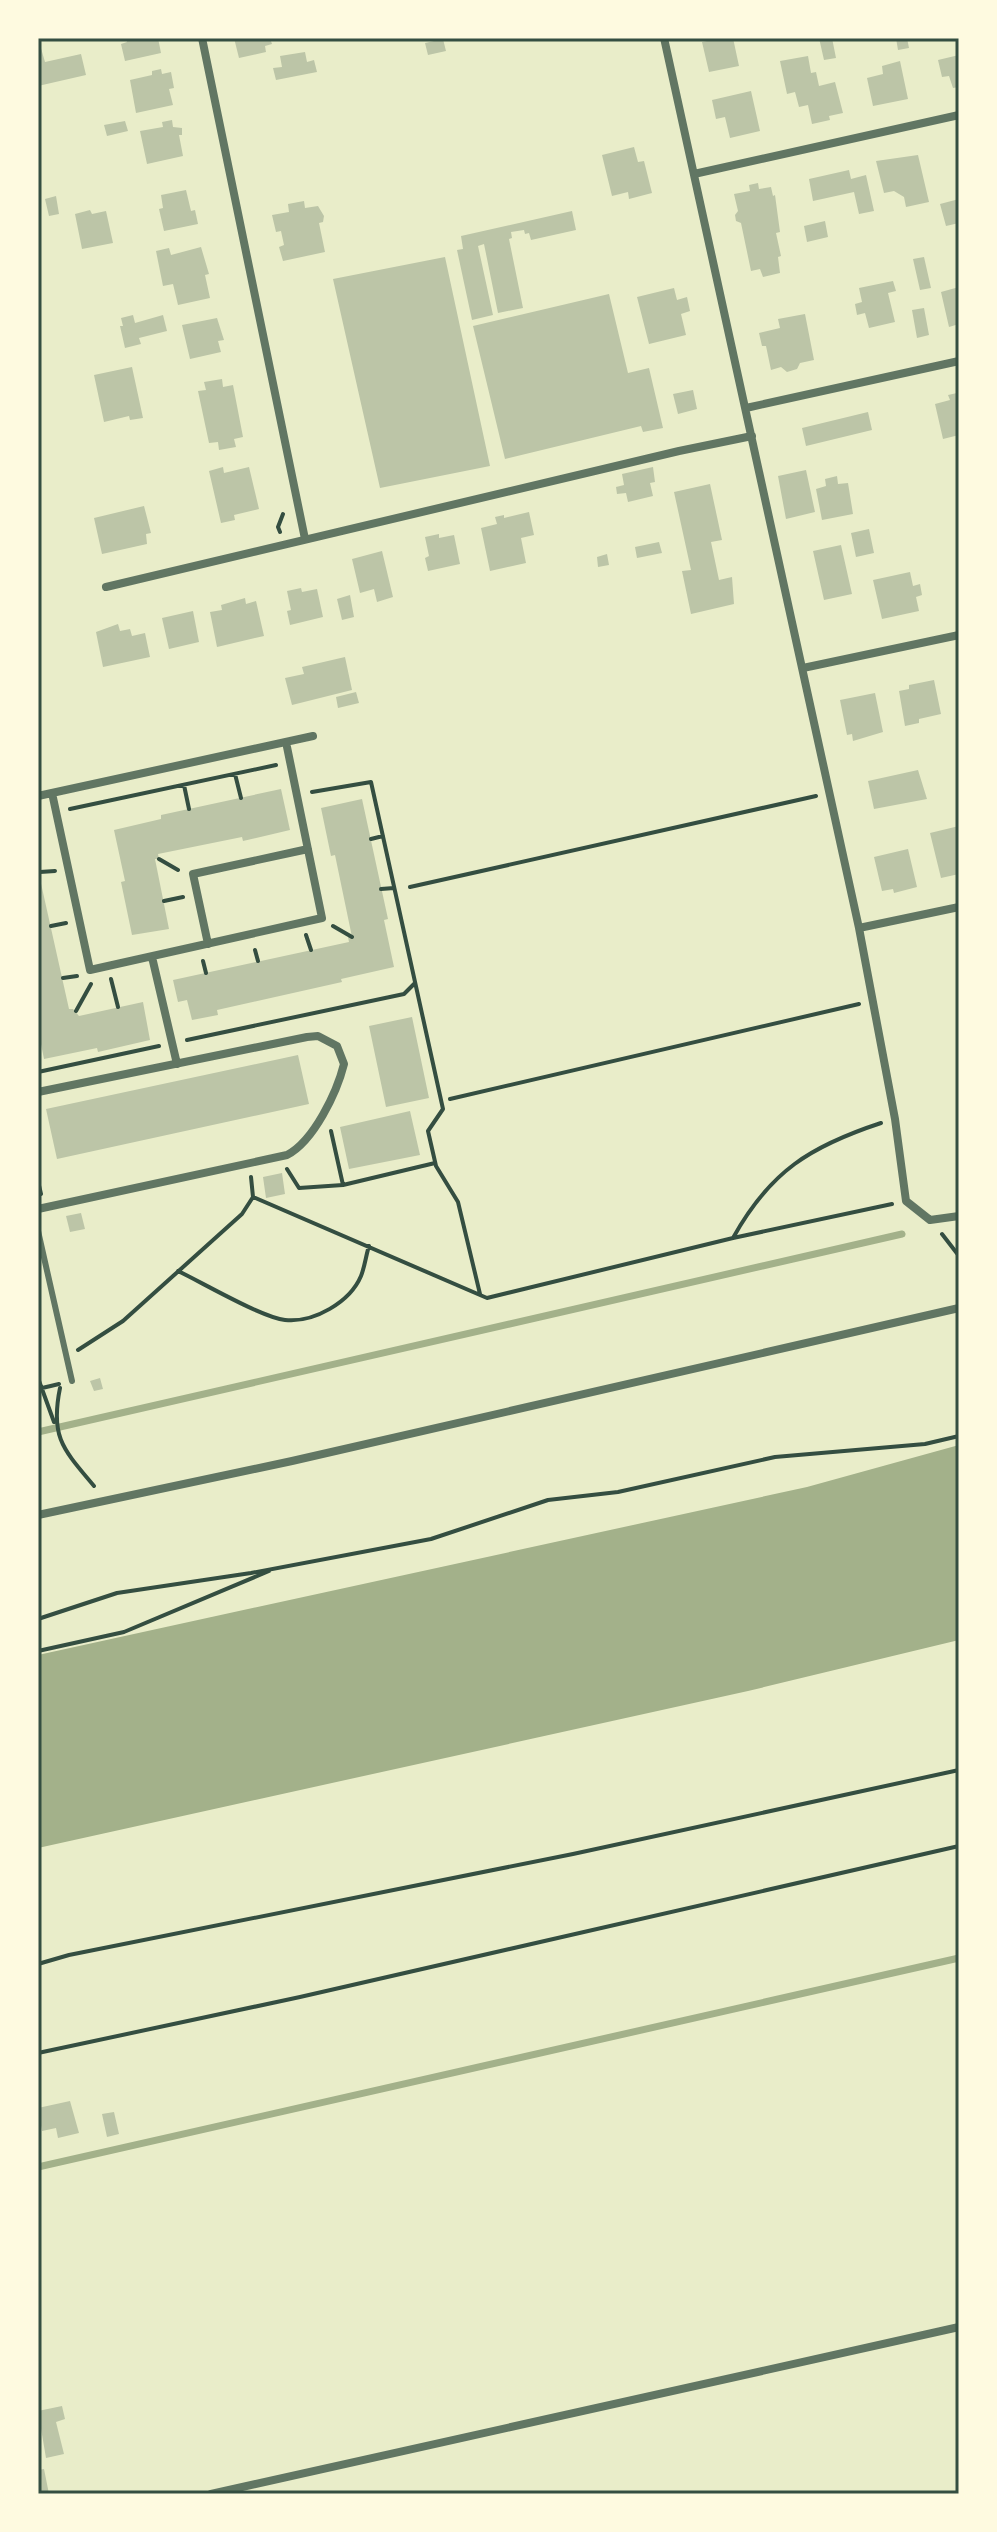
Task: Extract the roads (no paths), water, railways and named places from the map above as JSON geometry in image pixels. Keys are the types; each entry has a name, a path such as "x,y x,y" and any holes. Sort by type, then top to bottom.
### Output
{"street":[{"path":"202,38 305,539"},
{"path":"664,38 859,928 895,1119 906,1201 930,1220 959,1216"},
{"path":"694,174 959,115"},
{"path":"746,408 959,361"},
{"path":"106,587 752,436"},
{"path":"803,668 959,635"},
{"path":"38,796 313,736"},
{"path":"52,793 90,970 152,957 322,918 286,742"},
{"path":"208,944 193,874 308,849"},
{"path":"859,928 959,907"},
{"path":"152,957 177,1064"},
{"path":"38,1092 318,1036 337,1046 344,1064 327,1110 296,1150 38,1209"},
{"path":"38,1515 292,1461 959,1308"},
{"path":"211,2494 959,2327"}],"lane":[{"path":"38,1231 72,1381"}],"waterway":[{"path":"38,1432 902,1234"},
{"path":"38,2167 959,1958"}]}
